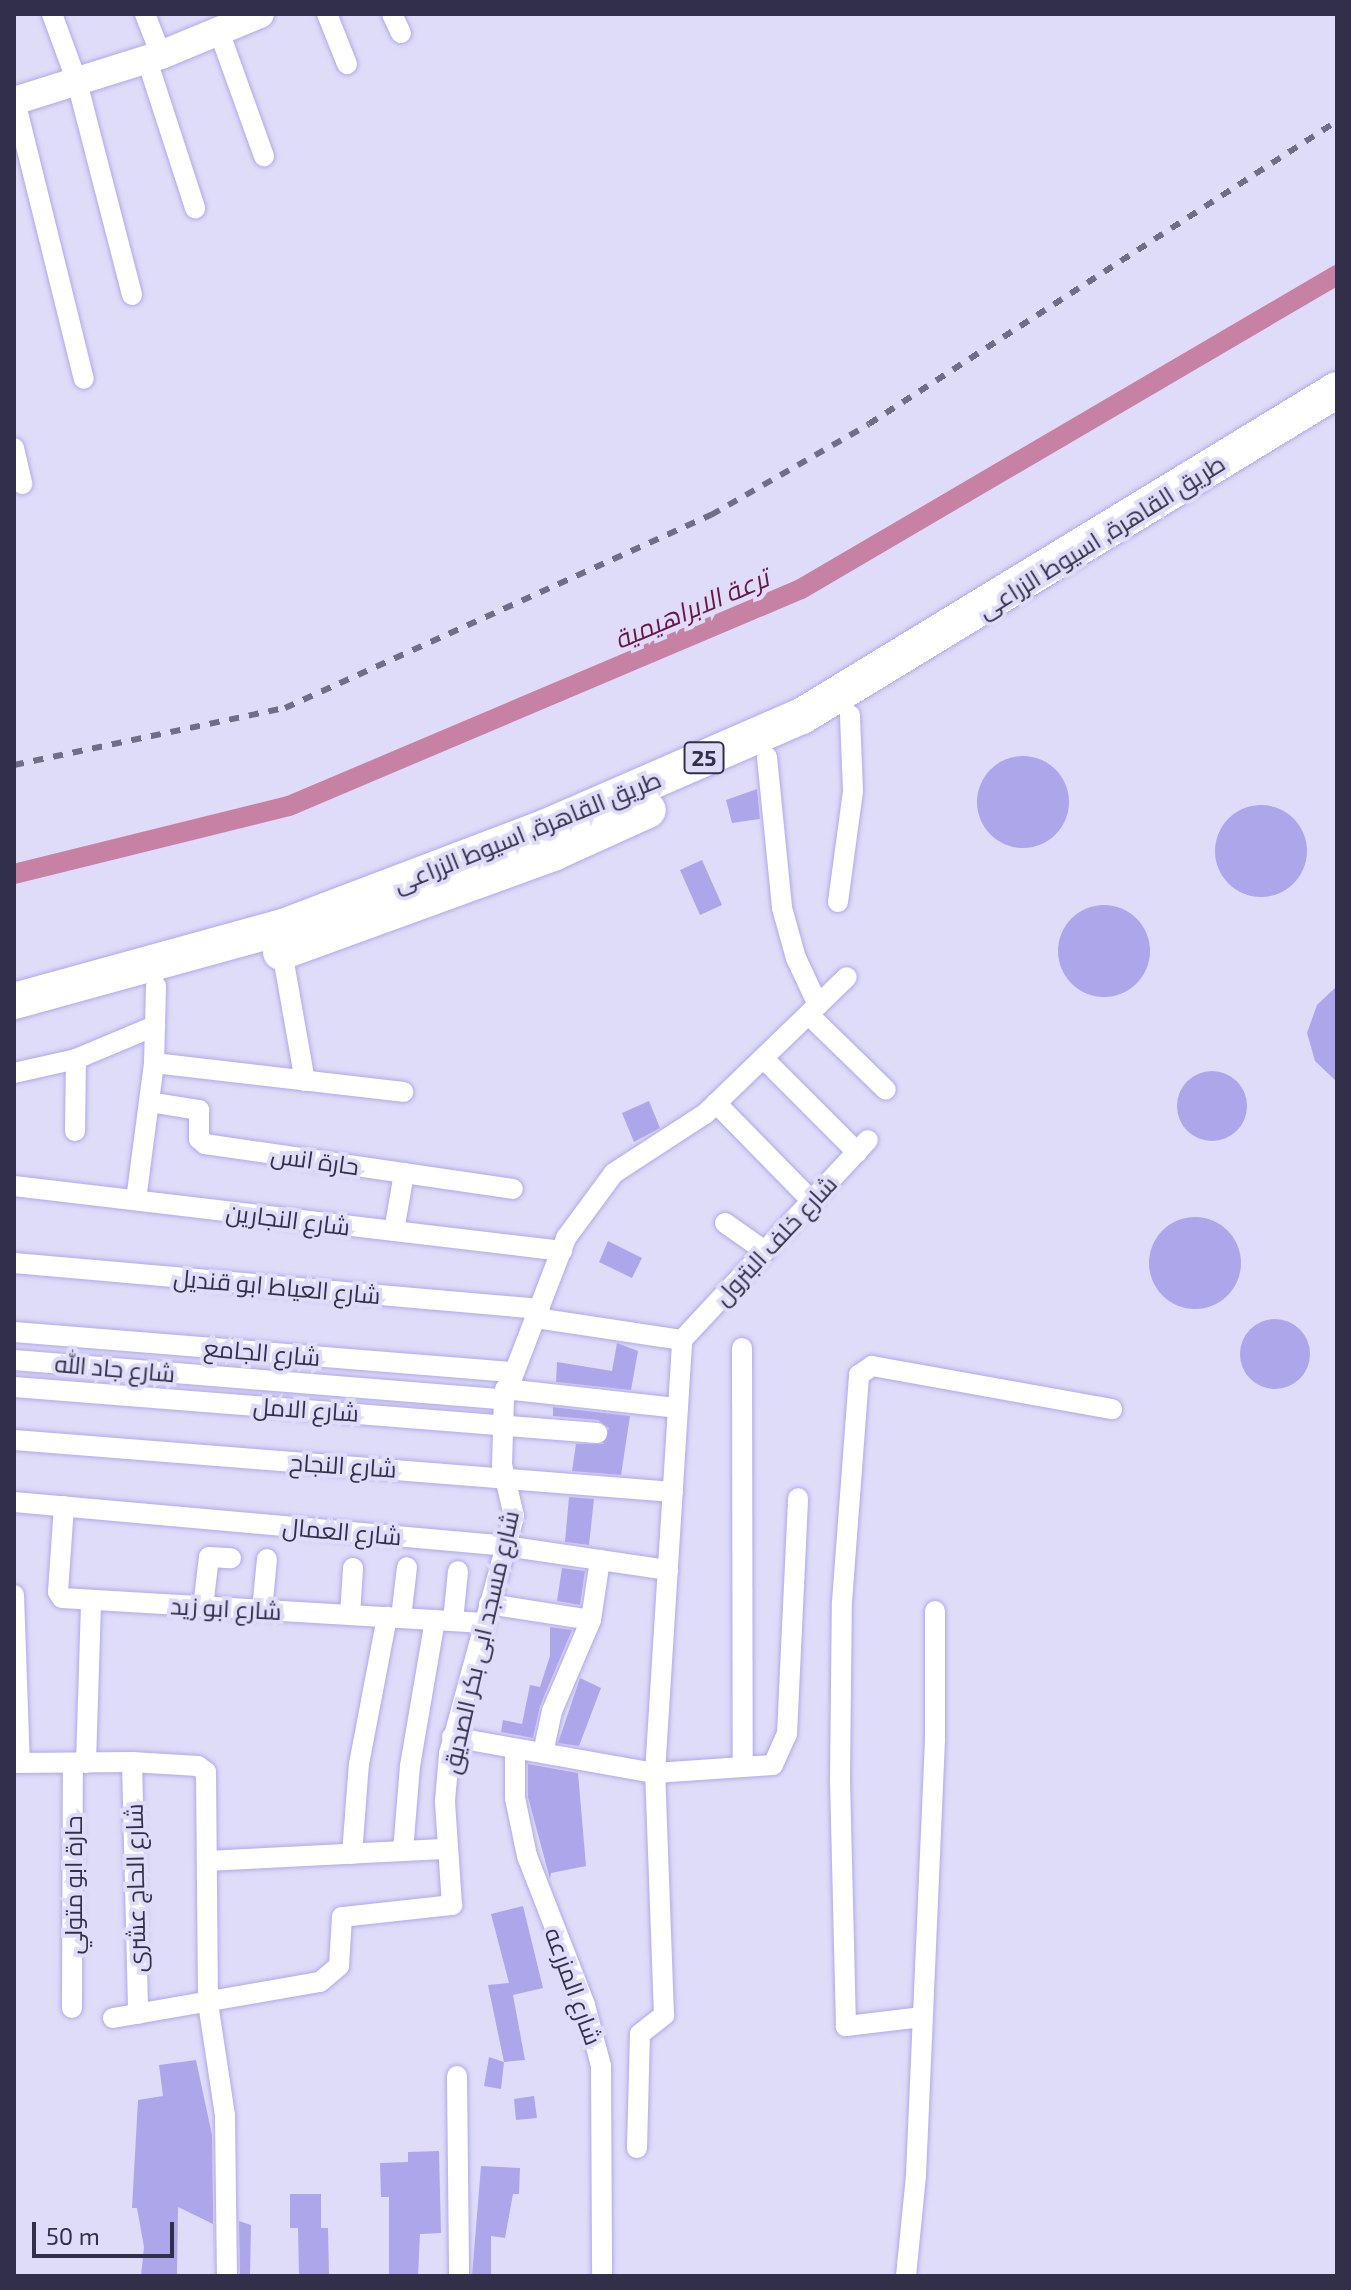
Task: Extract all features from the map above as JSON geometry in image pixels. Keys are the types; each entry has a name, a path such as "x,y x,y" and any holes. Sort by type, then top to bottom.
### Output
{"highway":[{"name":"طريق القاهرة, اسيوط الزراعى","path":"14,1001 286,926 544,828 802,716 1337,390"},
{"name":"طريق القاهرة, اسيوط الزراعى","path":"14,1026 282,951 553,853 767,757 850,715 1337,417"}],"main road":[{"path":"14,101 154,58 237,22"}],"street":[{"path":"52,14 77,82 132,295"},
{"path":"145,14 195,208"},
{"path":"327,14 347,64"},
{"path":"392,14 401,33"},
{"path":"237,22 264,156"},
{"path":"14,101 84,379"},
{"path":"14,448 19,477"},
{"path":"838,902 853,791 850,715"},
{"path":"767,757 782,908 813,1010 886,1090"},
{"path":"282,951 305,1081"},
{"name":"شارع مسجد ابى بكر الصديق","path":"208,2003 333,1976 339,1961 339,1924 348,1914 441,1910 455,1897 445,1801 452,1737 515,1507 505,1477 503,1424 507,1387 562,1251 579,1215 614,1173 716,1103 847,977"},
{"path":"136,1200 154,1063 156,986"},
{"path":"14,1073 76,1059 155,1026"},
{"path":"75,1131 76,1059"},
{"name":"شارع خلف البترول","path":"682,1340 863,1146 764,1059"},
{"path":"154,1063 403,1092"},
{"name":"حارة انس","path":"149,1102 199,1110 202,1143 513,1189"},
{"path":"716,1103 812,1201"},
{"path":"394,1231 404,1173"},
{"name":"شارع النجارين","path":"14,1186 562,1251"},
{"path":"725,1223 765,1251"},
{"name":"شارع العياط ابو قنديل","path":"14,1263 538,1314 682,1340"},
{"name":"شارع الجامع","path":"14,1332 507,1387"},
{"path":"637,2148 640,2034 664,2015 655,1773 682,1340"},
{"path":"742,1348 743,1764"},
{"name":"شارع جاد الله","path":"14,1360 507,1387 678,1408"},
{"path":"922,2017 846,2026 840,1796 842,1602 859,1375 872,1366 1112,1409"},
{"name":"شارع الامل","path":"14,1387 597,1433"},
{"name":"شارع النجاح","path":"14,1440 673,1492"},
{"path":"452,1737 655,1773 743,1764 773,1765 787,1734 798,1498"},
{"name":"شارع العمال","path":"14,1502 505,1546 668,1570"},
{"name":"شارع ابو زيد","path":"64,1506 58,1592 62,1598 444,1621 486,1613 591,1620"},
{"path":"203,1607 209,1557 231,1558"},
{"path":"262,1610 267,1559"},
{"path":"543,1753 552,1711 591,1620 600,1560"},
{"path":"352,1854 359,1764 407,1567"},
{"path":"350,1615 353,1568"},
{"path":"403,1851 410,1766 458,1571"},
{"path":"14,1595 17,1763 132,1762 198,1766 206,1772 208,2003 225,2116 227,2276"},
{"name":"حارة ابو متولي","path":"72,2008 80,1763 91,1600"},
{"path":"906,2276 922,2017 935,1611"},
{"name":"شارع المزرعه","path":"515,1749 515,1798 527,1856 585,2005 601,2066 602,2276"},
{"name":"شارع الحاج عشرى","path":"132,1762 138,2014"},
{"path":"207,1861 448,1849"},
{"path":"113,2018 208,2003"},
{"path":"457,2076 459,2276"}],"building":[{"path":"1023,756 1041,760 1055,770 1065,784 1069,802 1065,820 1055,834 1041,844 1023,848 1005,844 991,834 981,820 977,802 981,784 991,770 1005,760"},
{"path":"757,789 760,819 732,823 726,800"},
{"path":"1261,805 1279,809 1293,819 1303,833 1307,851 1303,869 1293,883 1279,893 1261,897 1243,893 1229,883 1219,869 1215,851 1219,833 1229,819 1243,809"},
{"path":"702,860 722,905 700,915 680,870"},
{"path":"1104,905 1122,909 1136,919 1146,933 1150,951 1146,969 1136,983 1122,993 1104,997 1086,993 1072,983 1062,969 1058,951 1062,933 1072,919 1086,909"},
{"path":"1337,986 1337,1082 1315,1061 1307,1033 1317,1005"},
{"path":"1212,1071 1231,1077 1241,1087 1247,1106 1241,1125 1231,1135 1212,1141 1193,1135 1183,1125 1177,1106 1183,1087 1193,1077"},
{"path":"649,1101 660,1128 634,1142 622,1113"},
{"path":"1195,1217 1213,1221 1227,1231 1237,1245 1241,1263 1237,1281 1227,1295 1213,1305 1195,1309 1177,1305 1163,1295 1153,1281 1149,1263 1153,1245 1163,1231 1177,1221"},
{"path":"608,1241 642,1258 632,1278 599,1262"},
{"path":"1275,1319 1294,1325 1304,1335 1310,1354 1304,1373 1294,1383 1275,1389 1256,1383 1246,1373 1240,1354 1246,1335 1256,1325"},
{"path":"617,1343 638,1351 631,1390 556,1382 557,1362 612,1371"},
{"path":"553,1407 630,1416 621,1475 572,1471 576,1444 603,1444 609,1428 598,1420 553,1416"},
{"path":"569,1497 594,1499 589,1545 565,1542"},
{"path":"562,1568 585,1571 580,1605 557,1601"},
{"path":"550,1627 572,1630 540,1706 533,1738 501,1732 503,1720 522,1724 530,1685 540,1687 550,1656"},
{"path":"580,1678 601,1688 579,1746 558,1743"},
{"path":"528,1764 578,1773 586,1866 551,1873 550,1879 528,1797"},
{"path":"523,1906 543,1988 513,1995 525,2060 504,2062 488,1985 509,1983 491,1914"},
{"path":"489,2057 504,2062 501,2089 484,2086"},
{"path":"196,2060 212,2135 214,2276 213,2224 178,2207 177,2276 141,2276 144,2247 137,2208 132,2208 138,2100 163,2096 159,2065"},
{"path":"534,2096 537,2118 516,2120 514,2099"},
{"path":"439,2151 441,2233 420,2234 418,2276 389,2276 389,2197 381,2197 380,2163 408,2162 408,2152"},
{"path":"481,2166 520,2168 519,2194 513,2194 505,2238 491,2236 491,2276 472,2276"},
{"path":"290,2194 321,2194 321,2228 328,2228 329,2276 299,2276 298,2228 290,2228"},
{"path":"239,2221 251,2225 250,2276 240,2276"}],"waterway":[{"name":"ترعة الابراهيمية","path":"14,874 289,806 801,589 1337,275"}],"railway":[{"path":"14,765 285,708 711,515 869,424 1337,121"}]}
